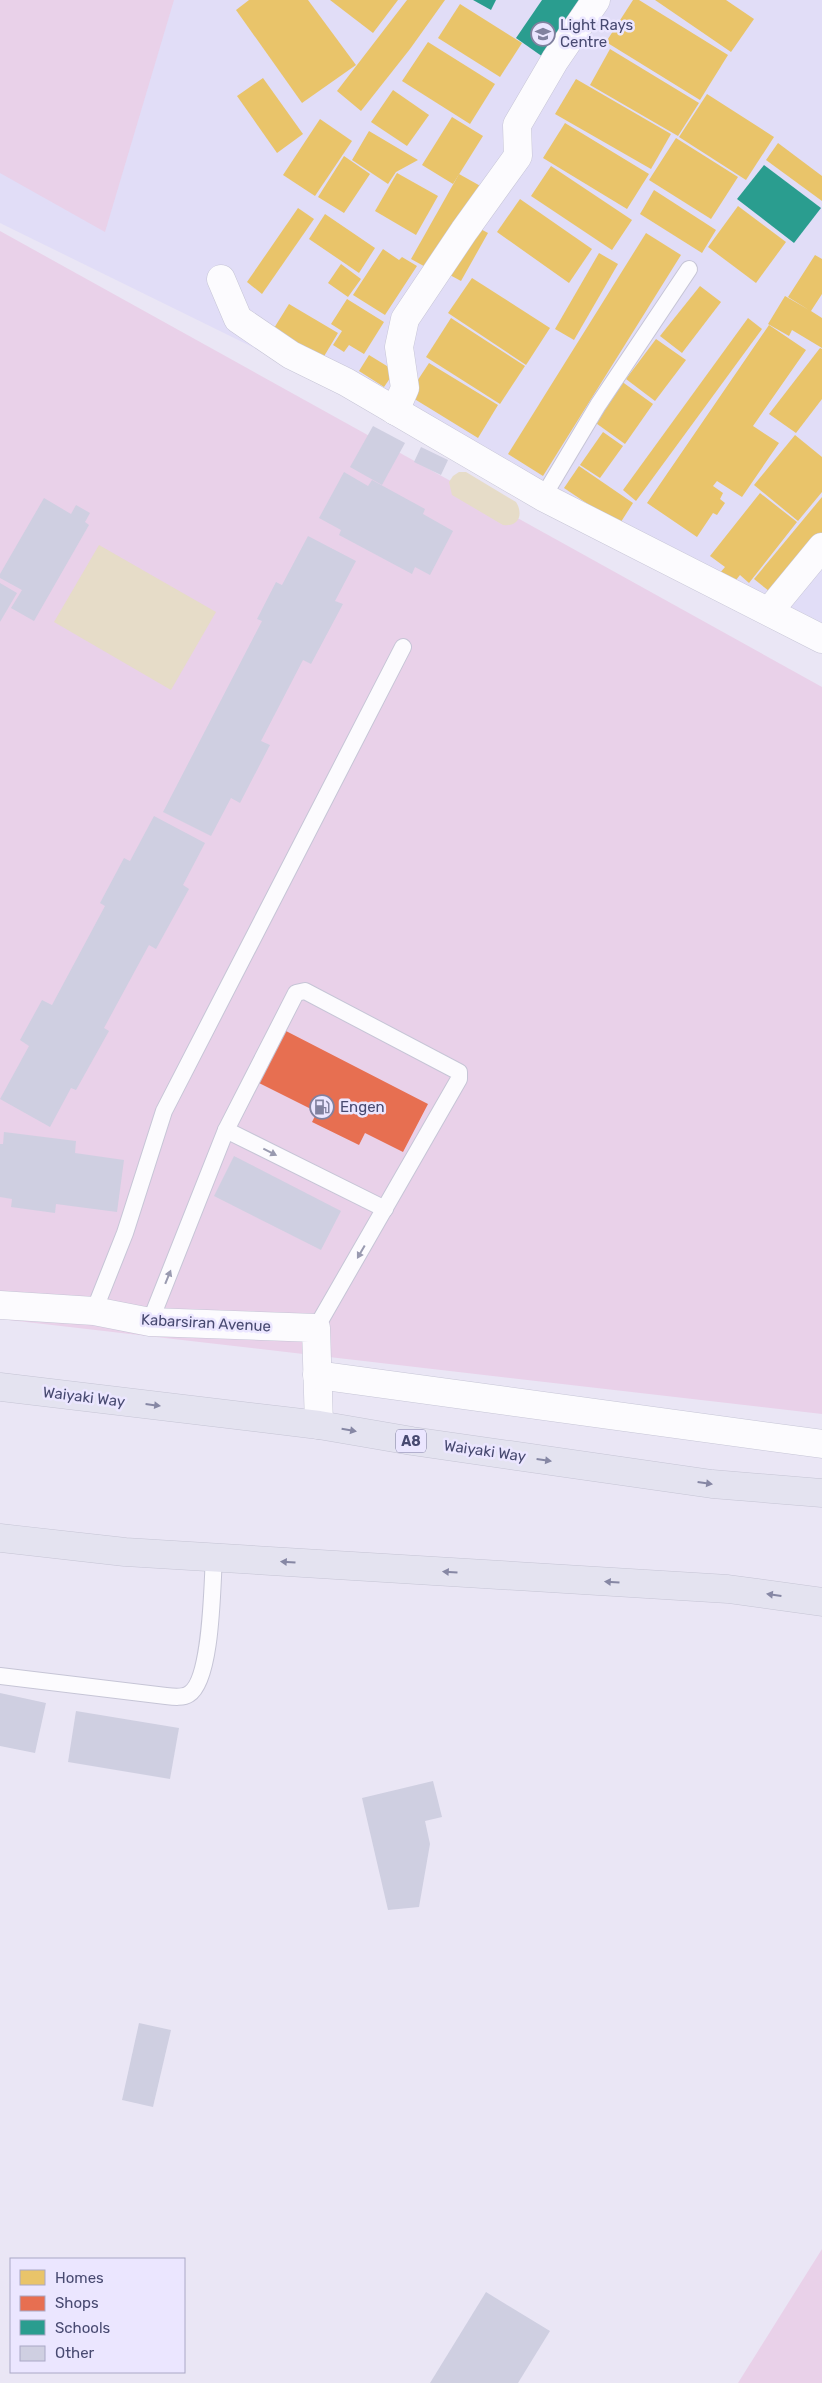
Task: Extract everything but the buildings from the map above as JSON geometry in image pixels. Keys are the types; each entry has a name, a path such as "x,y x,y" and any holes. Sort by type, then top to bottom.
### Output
{"highway":[{"name":"Waiyaki Way","path":"0,1387 319,1425 412,1441 712,1484 822,1493"},
{"path":"0,1538 125,1552 728,1589 822,1602"}],"street":[{"path":"395,411 405,388 399,347 405,319 464,230 518,156 516,125 555,60 596,0"},
{"path":"221,279 238,319 291,355 346,382 543,497 770,610 822,639"},
{"path":"770,610 822,547"},
{"name":"Kabarsiran Avenue","path":"0,1305 94,1311 150,1322 316,1328"},
{"path":"316,1328 319,1425"},
{"path":"318,1375 822,1444"}],"lane":[{"path":"543,497 598,405 689,269"},
{"path":"94,1311 125,1233 164,1111 403,648"},
{"path":"150,1322 226,1130 296,993 305,991 459,1072 459,1079 316,1328"},
{"path":"226,1130 385,1209"},
{"path":"0,1676 166,1696 179,1697 189,1694 199,1684 206,1658 214,1557"}],"shaded area":[{"path":"0,0 822,0 822,642 332,386 0,223"},
{"path":"0,0 174,0 105,232 0,173"},
{"path":"0,231 822,687 822,1414 0,1319"},
{"path":"459,472 466,472 516,502 519,516 516,522 503,525 452,495 449,482"},
{"path":"99,545 216,612 171,690 54,622"},
{"path":"822,2249 822,2383 738,2383"}],"place":[{"name":"Light Rays Centre","path":"543,34"},
{"name":"Engen","path":"322,1107"}]}
